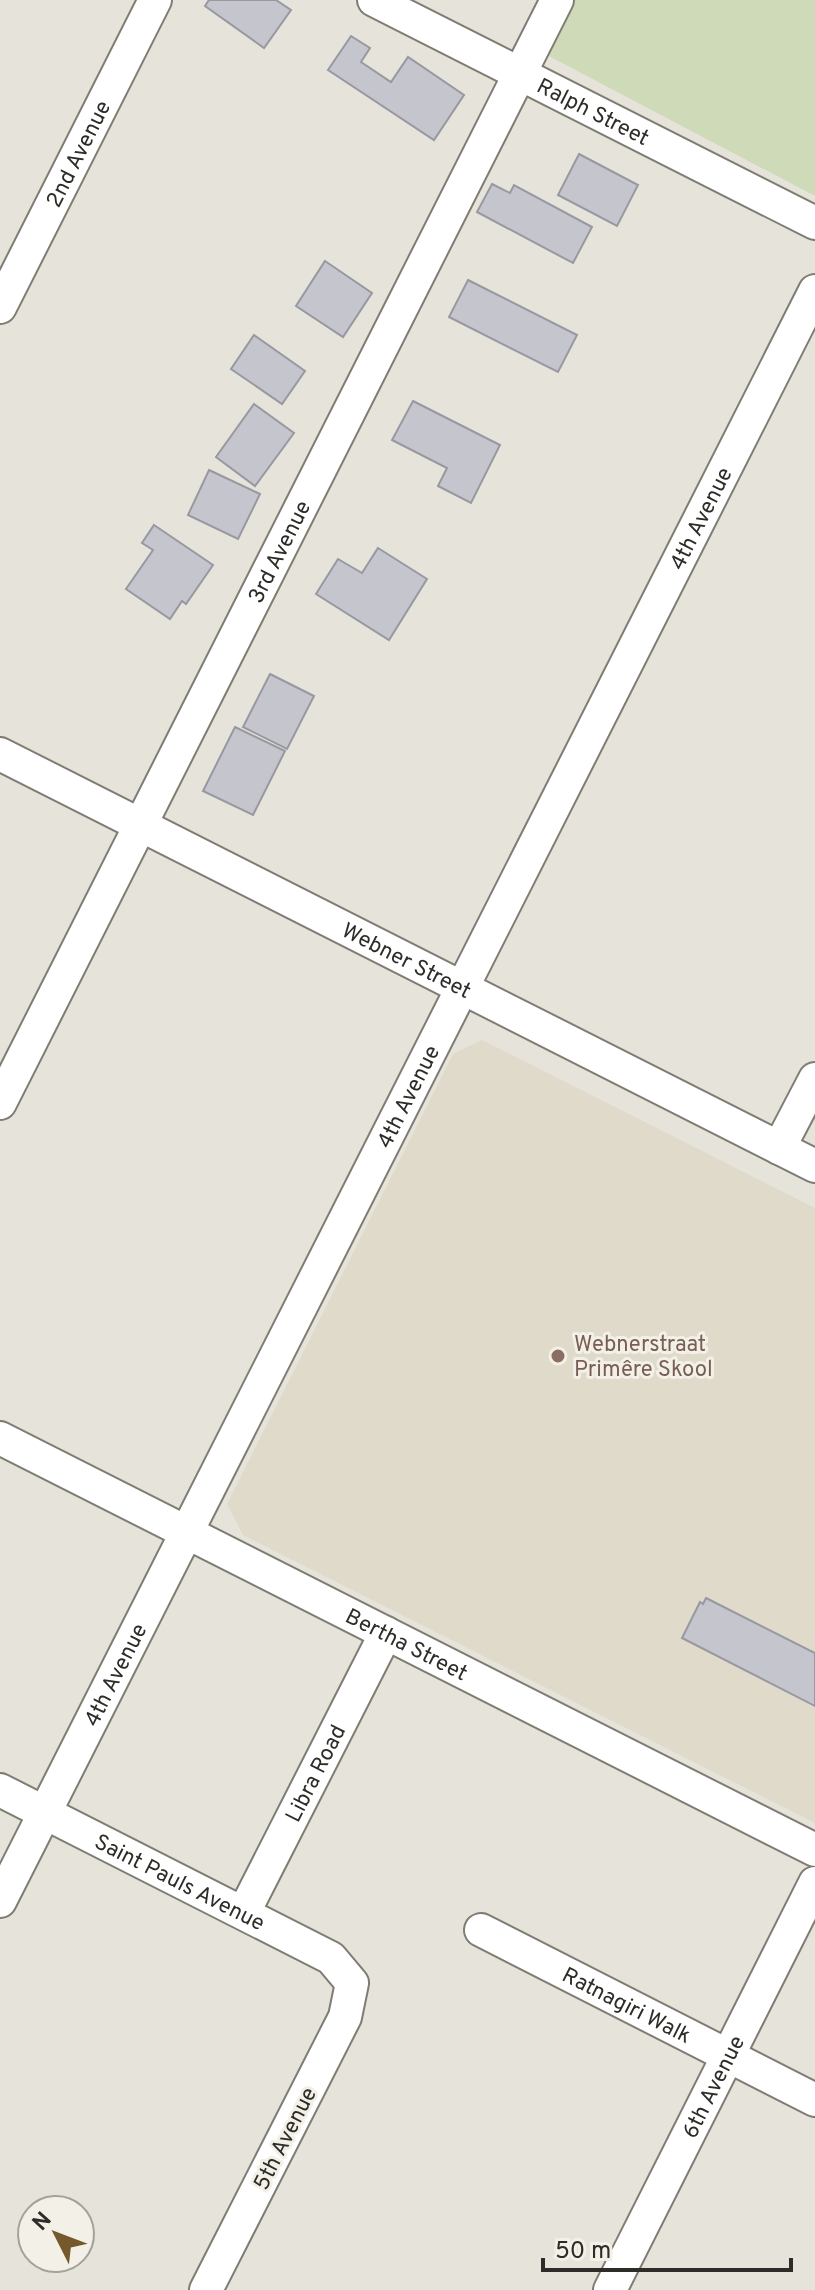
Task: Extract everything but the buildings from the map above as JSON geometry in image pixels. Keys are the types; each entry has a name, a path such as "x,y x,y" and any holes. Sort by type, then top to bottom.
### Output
{"street":[{"name":"2nd Avenue","path":"0,307 155,0"},
{"name":"Ralph Street","path":"374,0 815,223"},
{"name":"3rd Avenue","path":"0,1103 557,0"},
{"name":"4th Avenue","path":"0,1901 815,291"},
{"name":"Webner Street","path":"0,754 815,1166"},
{"path":"779,1148 815,1079"},
{"name":"Bertha Street","path":"0,1438 815,1850"},
{"name":"Libra Road","path":"244,1912 386,1633"},
{"name":"Saint Pauls Avenue","path":"0,1790 331,1958 352,1983"},
{"name":"6th Avenue","path":"610,2290 815,1883"},
{"name":"Ratnagiri Walk","path":"481,1930 815,2100"},
{"name":"5th Avenue","path":"206,2290 345,2017 352,1983"}],"shaded area":[{"name":"Webnerstraat Primêre Skool","path":"482,1040 815,1208 815,1823 243,1535 227,1504 453,1054"}],"green space":[{"path":"574,0 815,0 815,196 547,55"}],"place":[{"name":"Webnerstraat Primêre Skool","path":"558,1356"}]}
